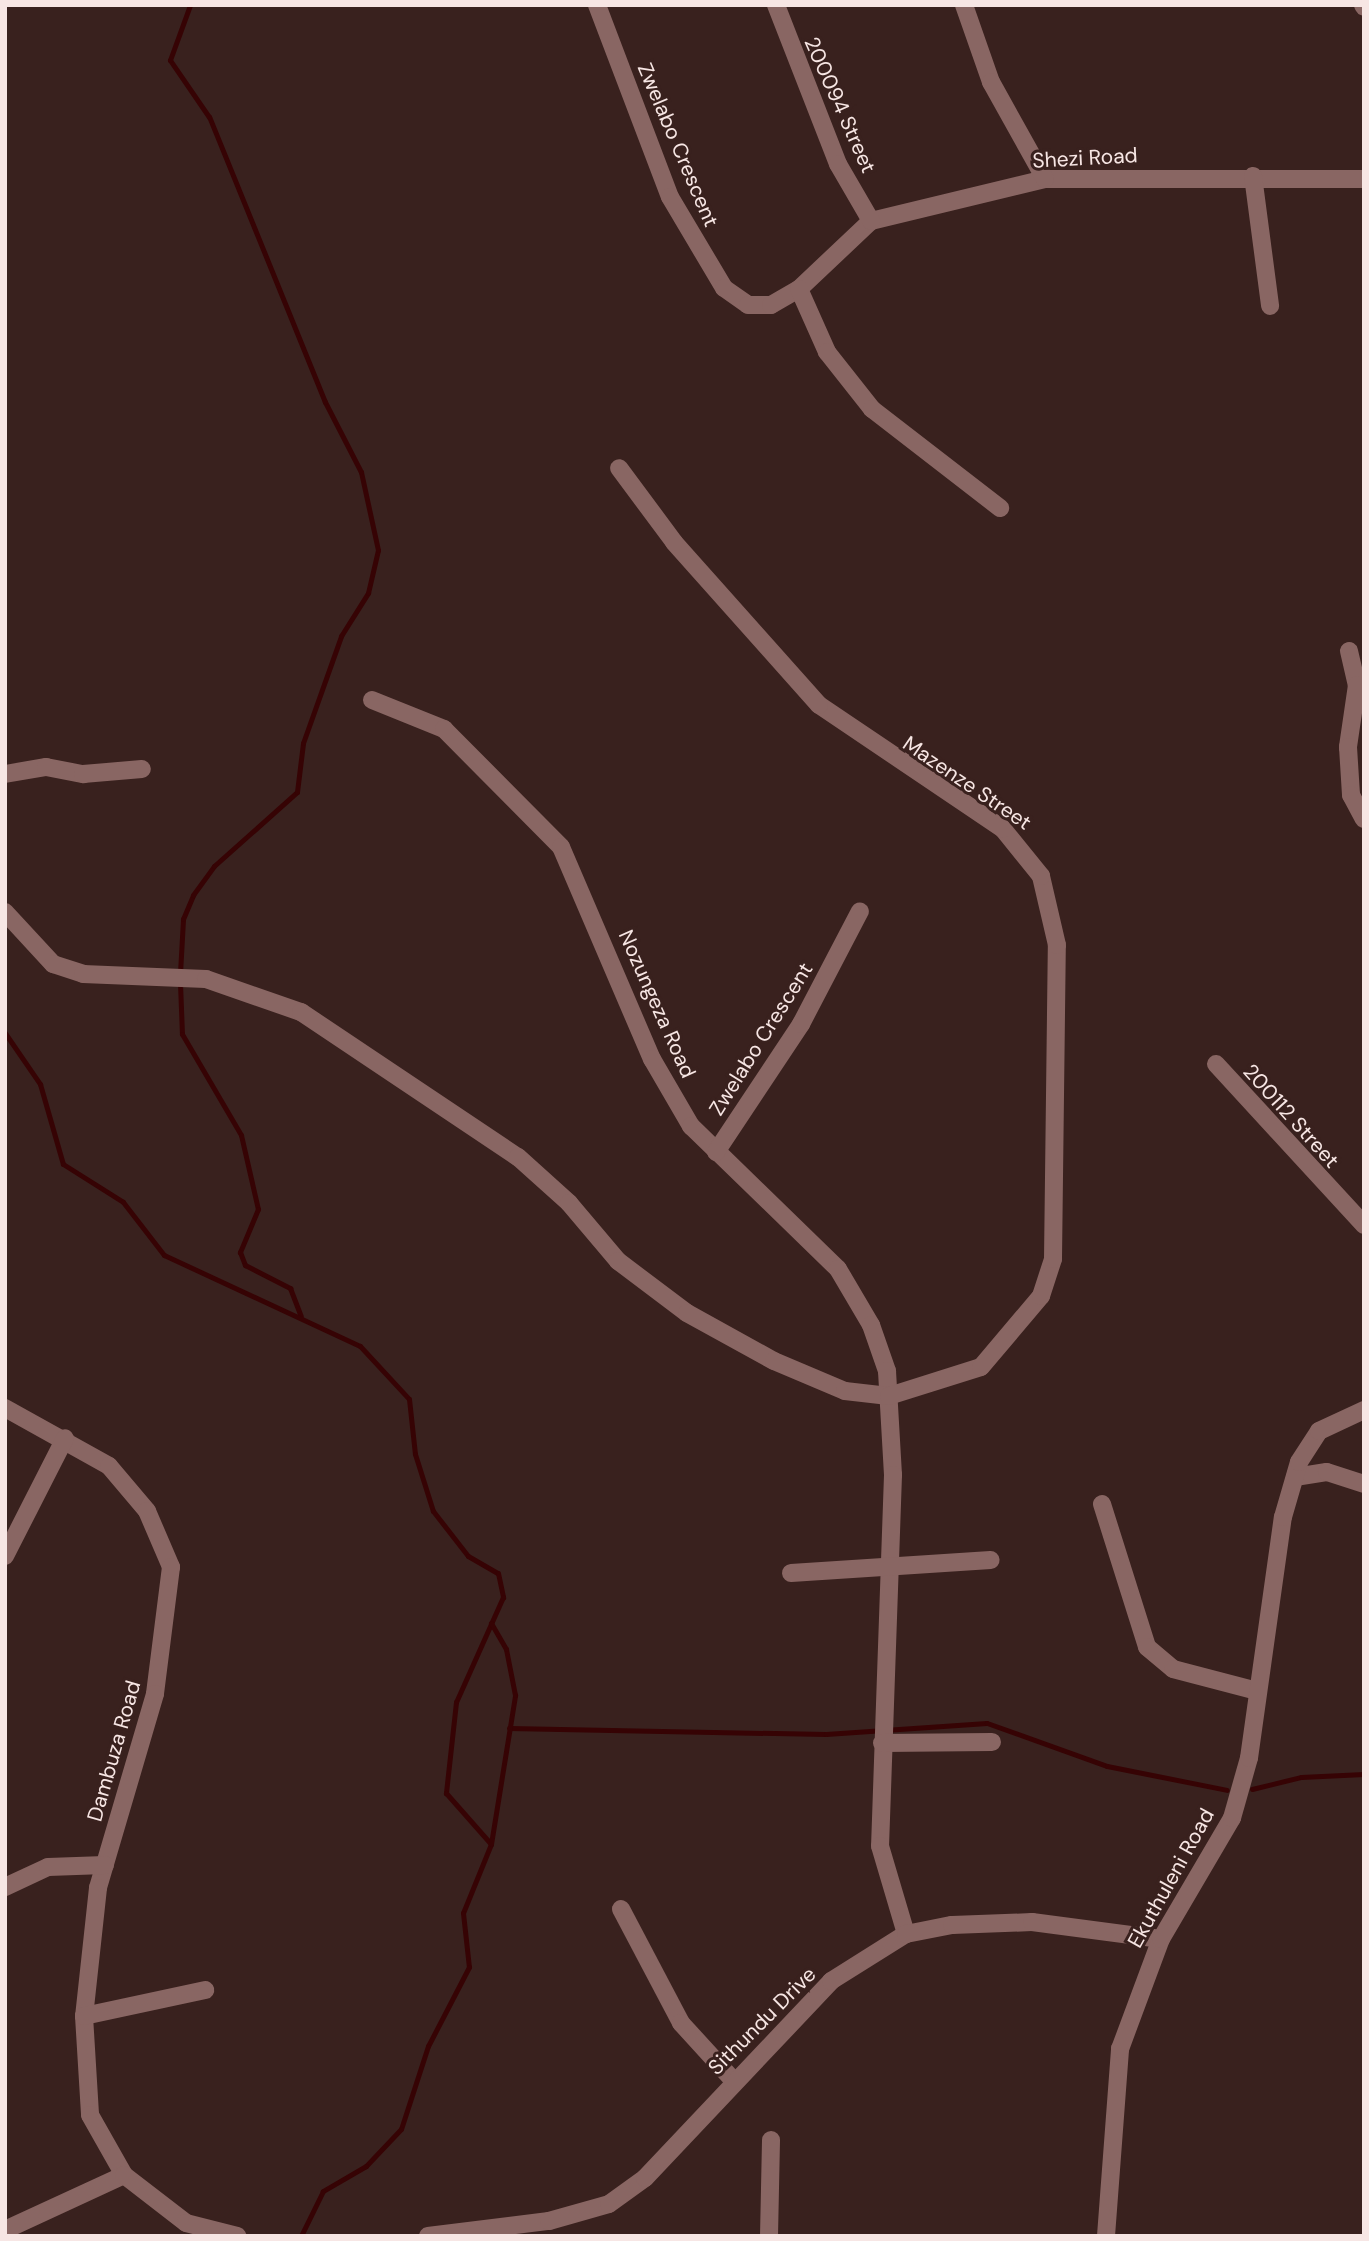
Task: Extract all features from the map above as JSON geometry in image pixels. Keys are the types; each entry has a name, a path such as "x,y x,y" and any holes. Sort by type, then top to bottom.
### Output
{"street":[{"name":"Zwelabo Crescent","path":"597,5 670,197 724,288 748,305 771,304 799,289"},
{"name":"200094 Street","path":"776,5 838,164 871,220"},
{"path":"964,5 1012,127 1045,179"},
{"path":"1253,176 1270,306"},
{"name":"Shezi Road","path":"871,220 1045,179 1253,176 1364,179"},
{"path":"871,220 799,289 827,352 872,410 1000,508"},
{"name":"Mazenze Street","path":"619,468 674,542 819,705 1003,829 1024,848 1050,902 1057,945 1055,1184 1053,1259 1041,1296 981,1367 889,1396"},
{"path":"1349,650 1357,685 1348,747 1351,795 1364,819"},
{"name":"Nozungeza Road","path":"372,700 444,729 561,847 652,1059 691,1126 838,1269 871,1325 889,1396 891,1564 880,1846 906,1934"},
{"path":"5,774 46,766 83,774 142,769"},
{"name":"Zwelabo Crescent","path":"716,1152 801,1024 860,911"},
{"path":"5,912 53,964 83,974 206,979 301,1012 518,1157 569,1203 618,1261 687,1313 845,1391 889,1396"},
{"name":"200112 Street","path":"1216,1064 1364,1226"},
{"name":"Dambuza Road","path":"5,1408 65,1438 109,1465 147,1511 171,1567 155,1694 105,1865 84,2016 90,2115 124,2175"},
{"name":"Ekuthuleni Road","path":"1106,2236 1120,2049 1161,1939 1232,1818 1249,1758 1283,1517 1295,1477 1319,1431 1364,1410"},
{"path":"5,1556 65,1438"},
{"path":"1295,1477 1327,1472 1364,1484"},
{"path":"1102,1504 1147,1647 1173,1669 1257,1691"},
{"path":"791,1573 891,1564 990,1560"},
{"path":"882,1743 992,1742"},
{"path":"5,1887 48,1867 105,1865"},
{"path":"621,1909 681,2022 734,2081"},
{"name":"Sithundu Drive","path":"439,2235 549,2221 609,2204 645,2178 734,2081 831,1982 906,1934 952,1925 1032,1922 1161,1939"},
{"path":"84,2016 205,1990"},
{"path":"769,2236 771,2140"},
{"path":"5,2230 124,2175 186,2223 237,2236"}],"waterway":[{"path":"180,973 183,919 193,895 214,866 297,792 303,743 341,636 368,593 378,550 361,472 325,402 209,117 170,60 190,5"},
{"path":"180,983 182,1034 241,1135 258,1209 240,1252 245,1265 290,1288 301,1316"},
{"path":"5,1033 40,1084 63,1164 123,1202 164,1255 360,1346 409,1399 415,1454 433,1511 468,1556 498,1573 503,1597 456,1702 446,1793 491,1844 463,1913 469,1967 428,2046 401,2129 366,2166 323,2191 301,2236"},
{"path":"491,1623 506,1649 515,1695 491,1844"},
{"path":"509,1728 826,1734 987,1723 1107,1766 1227,1790"},
{"path":"1252,1789 1301,1777 1364,1774"}]}
